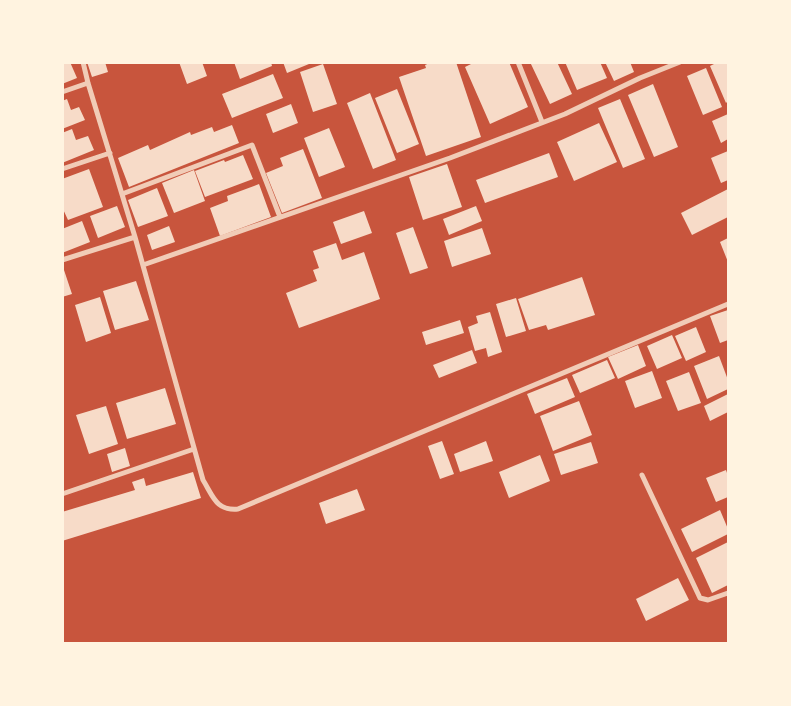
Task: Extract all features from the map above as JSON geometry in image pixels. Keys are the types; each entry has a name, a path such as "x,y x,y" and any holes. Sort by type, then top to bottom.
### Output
{"street":[{"path":"83,62 143,265 203,480 219,505 228,510 238,508 728,304"},
{"path":"518,62 542,122"},
{"path":"143,265 450,158 565,114 640,78 680,62"},
{"path":"62,92 88,83"},
{"path":"122,194 252,145 280,217"},
{"path":"62,169 110,153"},
{"path":"62,260 135,238"},
{"path":"62,494 194,449"},
{"path":"642,475 700,598 708,600 728,593"}],"building":[{"path":"62,62 70,62 77,78 62,84"},
{"path":"87,62 105,62 108,72 92,77"},
{"path":"179,62 202,62 207,76 187,84"},
{"path":"234,62 271,62 272,66 240,79"},
{"path":"283,62 309,62 309,64 287,73"},
{"path":"432,62 456,62 481,137 426,156 399,77 426,68 425,65"},
{"path":"475,62 509,62 528,107 490,124 465,67"},
{"path":"530,62 557,62 572,94 550,104"},
{"path":"565,62 600,62 607,78 577,90"},
{"path":"605,62 630,62 634,72 614,81"},
{"path":"718,62 728,62 728,101 726,103 710,66"},
{"path":"323,64 337,104 313,112 300,72"},
{"path":"706,68 722,107 703,115 687,76"},
{"path":"273,74 283,98 232,118 222,94"},
{"path":"653,84 678,147 654,157 628,95"},
{"path":"397,89 419,144 397,153 375,98"},
{"path":"370,93 396,160 373,169 347,103"},
{"path":"67,99 71,110 79,107 85,120 62,129 62,101"},
{"path":"620,99 645,159 623,168 598,108"},
{"path":"291,104 298,123 273,133 266,114"},
{"path":"728,114 728,139 721,143 712,121"},
{"path":"599,123 617,162 574,181 557,142"},
{"path":"232,125 239,143 129,187 118,158 148,145 150,150 190,132 191,135 212,127 214,132"},
{"path":"329,128 345,167 319,177 304,138"},
{"path":"72,129 76,140 88,136 94,150 62,163 62,133"},
{"path":"303,149 322,198 282,213 266,173 283,166 280,158"},
{"path":"728,151 728,180 721,183 711,158"},
{"path":"549,153 558,177 485,203 476,180"},
{"path":"243,155 253,179 205,197 195,171"},
{"path":"447,164 462,207 423,220 409,177"},
{"path":"89,169 103,207 68,220 62,207 62,179"},
{"path":"194,170 205,201 174,213 162,183"},
{"path":"259,184 271,217 220,236 210,208 228,201 227,196"},
{"path":"157,188 168,216 138,227 128,200"},
{"path":"728,189 728,217 692,235 681,213"},
{"path":"117,206 125,227 98,238 90,216"},
{"path":"476,206 482,221 449,235 443,219"},
{"path":"364,211 372,233 341,244 333,222"},
{"path":"82,221 90,242 62,253 62,229"},
{"path":"169,226 175,242 152,250 147,235"},
{"path":"413,227 428,268 410,274 396,233"},
{"path":"482,228 491,254 452,267 444,241"},
{"path":"728,238 728,262 720,242"},
{"path":"336,243 342,260 364,252 380,299 299,328 286,293 317,281 313,270 319,268 313,251"},
{"path":"62,264 72,294 62,297"},
{"path":"582,277 595,315 548,330 546,325 529,330 518,299"},
{"path":"136,281 149,320 115,330 103,291"},
{"path":"100,297 111,333 86,342 75,305"},
{"path":"516,298 526,331 506,337 496,304"},
{"path":"728,310 728,340 720,343 710,316"},
{"path":"490,312 502,352 488,357 486,348 475,351 468,327 478,323 476,316"},
{"path":"460,320 464,333 426,345 422,332"},
{"path":"696,327 706,352 686,361 675,336"},
{"path":"672,335 682,358 657,369 647,346"},
{"path":"638,345 646,366 618,379 608,357"},
{"path":"472,350 477,363 439,378 433,365"},
{"path":"719,356 728,380 728,389 707,399 694,366"},
{"path":"607,360 615,378 580,393 572,375"},
{"path":"652,371 662,398 635,408 625,381"},
{"path":"689,372 701,403 678,411 666,381"},
{"path":"567,378 575,397 535,414 527,394"},
{"path":"165,388 176,424 127,439 116,403"},
{"path":"728,394 728,412 710,421 704,406"},
{"path":"579,401 592,435 553,451 540,416"},
{"path":"106,406 118,444 89,454 76,415"},
{"path":"442,441 454,474 440,479 428,446"},
{"path":"486,441 493,461 460,472 454,454"},
{"path":"591,442 598,463 561,475 554,454"},
{"path":"125,448 130,466 112,472 107,454"},
{"path":"540,455 550,481 509,498 499,472"},
{"path":"726,470 728,476 728,497 716,502 706,478"},
{"path":"193,472 201,498 62,541 62,512 135,490 132,482 144,478 146,486"},
{"path":"357,489 365,510 326,524 319,503"},
{"path":"720,510 728,529 728,534 692,552 681,529"},
{"path":"728,542 728,585 712,593 696,558"},
{"path":"678,578 689,600 646,621 636,599"}]}
